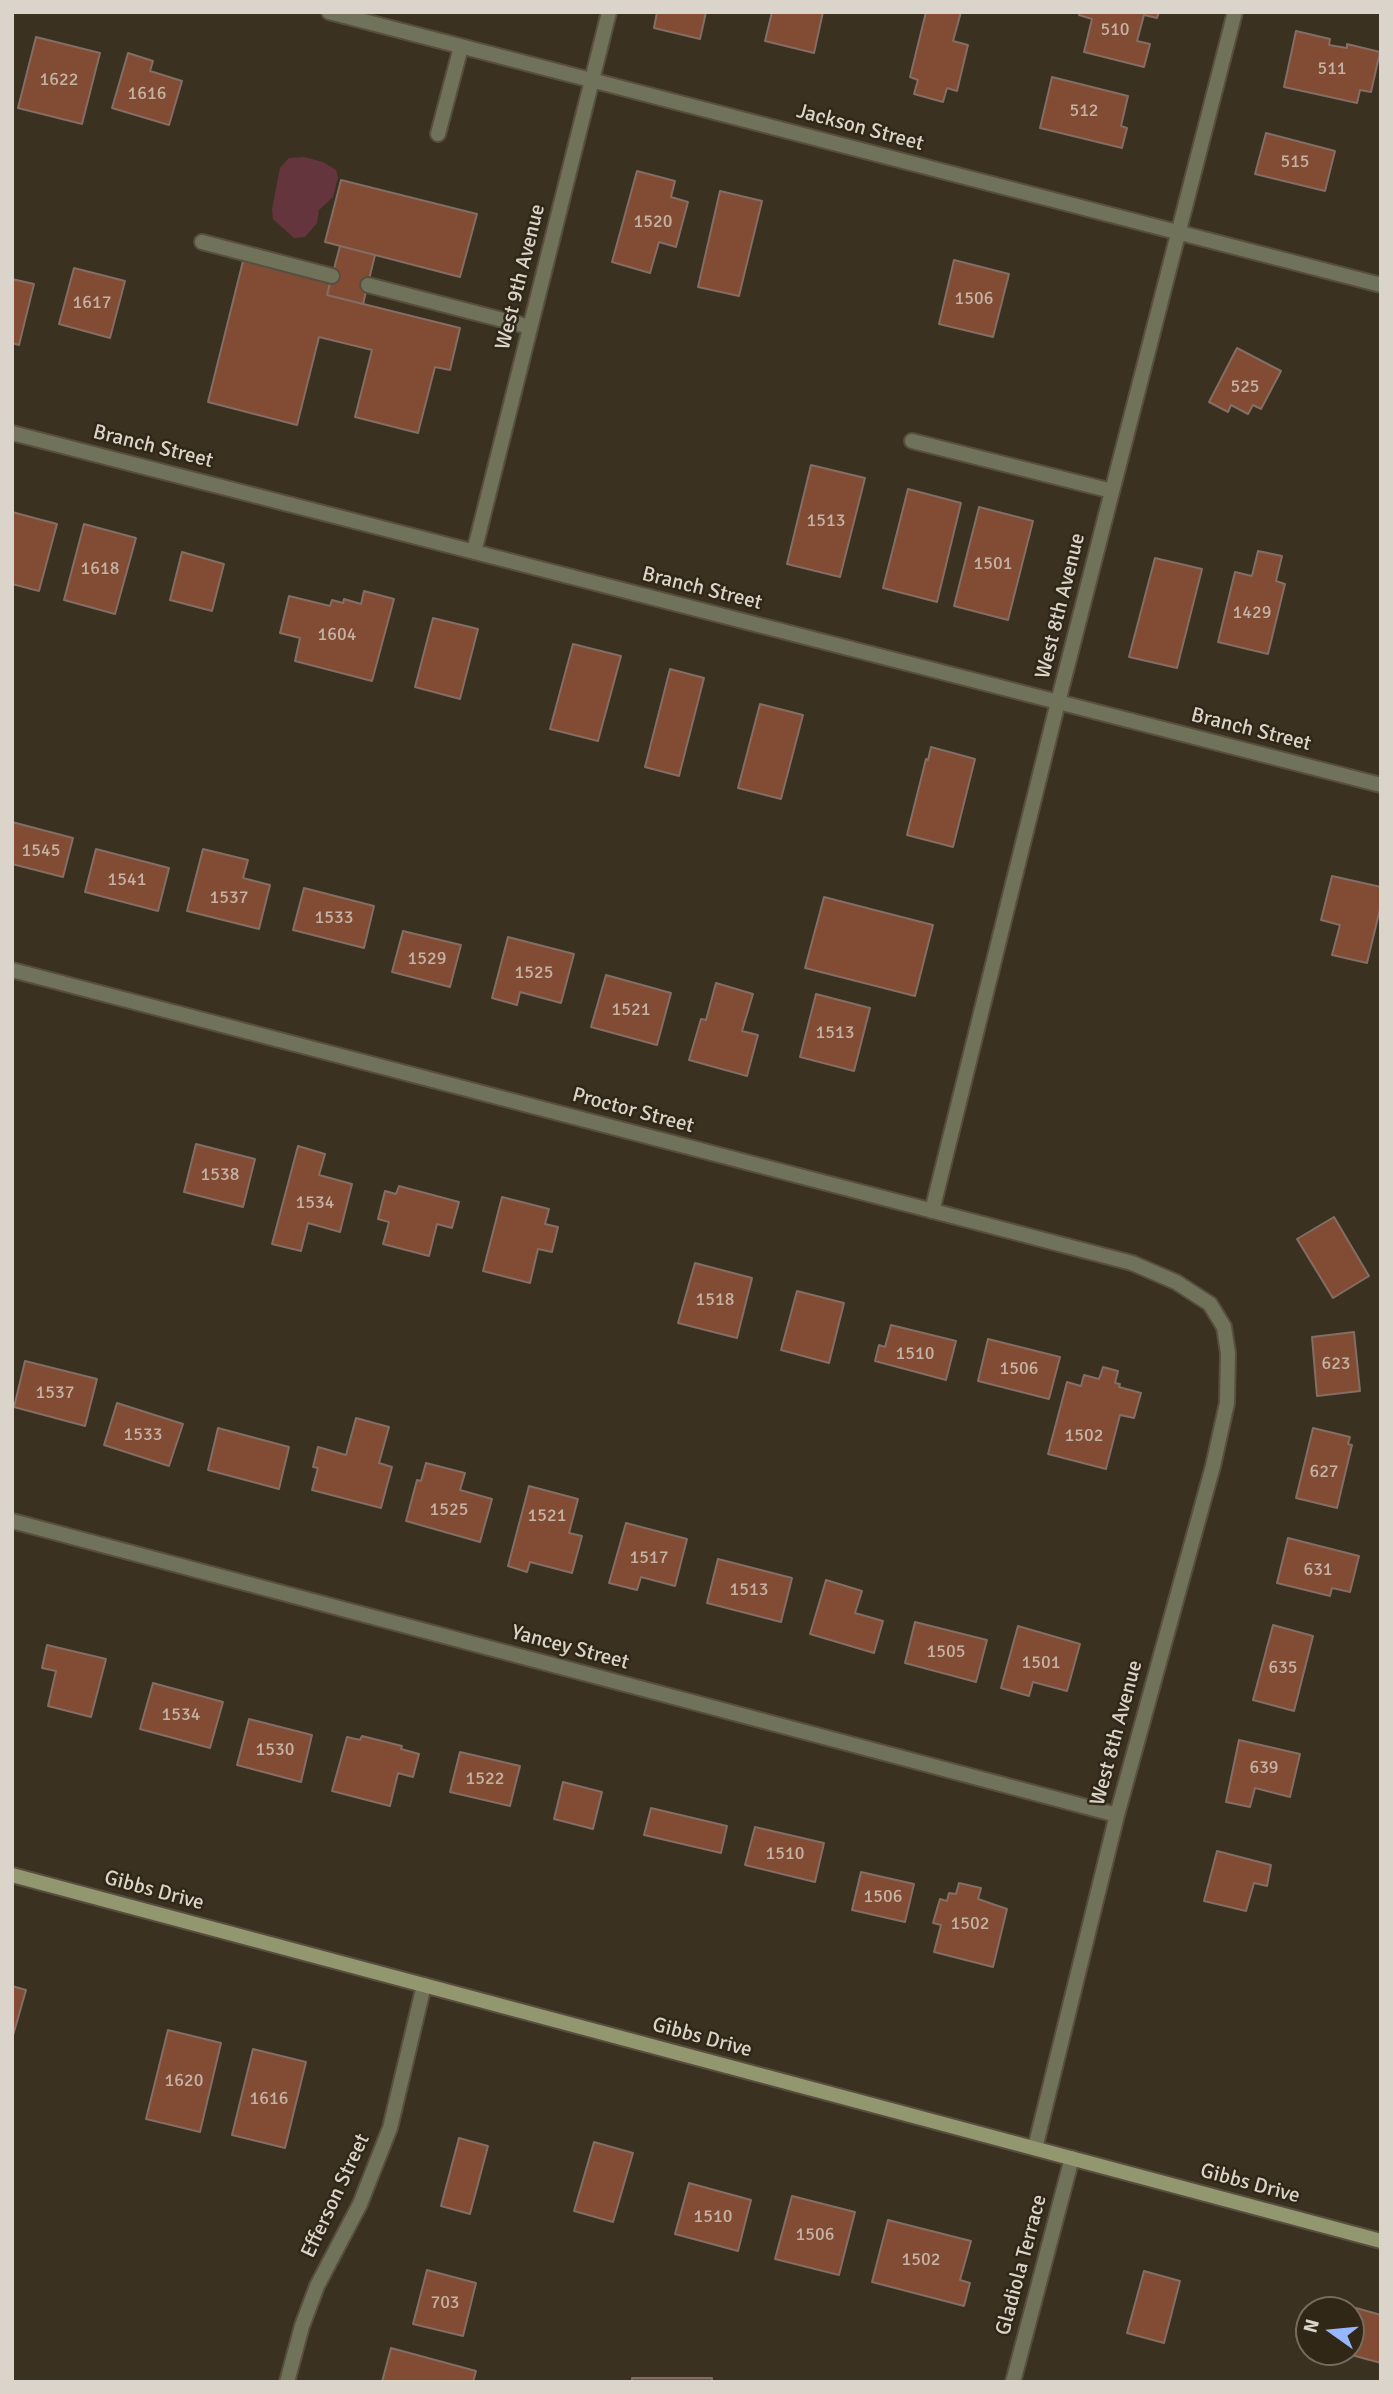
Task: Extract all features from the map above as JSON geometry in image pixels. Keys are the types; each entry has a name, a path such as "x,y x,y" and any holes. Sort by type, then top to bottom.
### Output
{"street":[{"name":"Jackson Street","path":"329,12 1381,285"},
{"name":"West 9th Avenue","path":"474,552 609,12"},
{"name":"West 8th Avenue","path":"932,1211 1058,702 1235,12"},
{"path":"438,134 461,47"},
{"path":"202,242 332,276"},
{"path":"368,285 530,327"},
{"name":"Branch Street","path":"12,433 1381,785"},
{"path":"912,441 1112,491"},
{"name":"Proctor Street","path":"12,970 1132,1263 1176,1282 1210,1304 1224,1327"},
{"name":"West 8th Avenue","path":"1035,2148 1117,1815 1213,1466 1227,1403 1228,1353 1224,1327"},
{"name":"Yancey Street","path":"12,1521 1117,1815"},
{"name":"Gibbs Drive","path":"12,1875 1381,2241"},
{"name":"Efferson Street","path":"286,2382 317,2286 360,2204 390,2128 424,1985"},
{"name":"Gladiola Terrace","path":"1013,2382 1072,2158"}],"shaded area":[{"path":"304,157 323,162 336,170 338,177 333,197 319,210 317,223 305,237 294,238 273,219 272,209 280,168 289,158"}],"building":[{"path":"657,12 706,12 700,39 654,28"},
{"path":"772,12 823,12 814,53 765,41"},
{"path":"926,12 961,12 953,41 968,45 957,91 947,88 943,102 914,94 918,80 910,77"},
{"path":"1080,12 1159,12 1157,18 1144,15 1137,41 1150,44 1144,67 1084,52 1092,19 1079,15"},
{"path":"1296,31 1330,39 1329,45 1347,48 1347,44 1380,52 1371,92 1360,90 1357,103 1284,87"},
{"path":"36,37 100,53 82,124 18,108"},
{"path":"128,53 153,61 150,71 182,81 169,125 112,108"},
{"path":"1052,77 1128,96 1121,126 1127,128 1122,148 1040,128"},
{"path":"1266,133 1335,151 1325,191 1255,174"},
{"path":"637,171 675,181 671,197 688,202 676,247 659,242 650,273 612,262"},
{"path":"341,180 477,214 460,277 325,242"},
{"path":"720,191 762,201 739,296 698,287"},
{"path":"340,246 375,255 363,304 327,295"},
{"path":"954,260 1009,274 993,337 939,324"},
{"path":"243,261 330,283 327,295 460,328 450,370 435,367 418,433 355,417 372,350 319,337 297,425 208,402"},
{"path":"74,268 125,281 110,338 59,324"},
{"path":"12,279 34,284 19,345 12,343"},
{"path":"1237,348 1281,371 1261,409 1253,405 1248,414 1231,405 1228,412 1209,402"},
{"path":"811,465 865,478 840,577 787,564"},
{"path":"908,489 961,503 937,602 883,588"},
{"path":"979,507 1033,521 1008,620 954,606"},
{"path":"12,512 57,524 39,591 12,584"},
{"path":"84,524 136,538 115,614 64,600"},
{"path":"1258,551 1282,556 1276,581 1285,584 1268,654 1218,642 1235,572 1252,576"},
{"path":"182,552 224,564 212,611 170,600"},
{"path":"1155,558 1202,569 1177,668 1129,657"},
{"path":"364,591 394,599 372,681 295,661 300,638 280,633 289,596 330,606 332,600 343,603 344,599 361,604"},
{"path":"433,618 478,629 460,699 415,687"},
{"path":"573,644 621,656 598,741 550,729"},
{"path":"670,669 704,678 679,776 645,767"},
{"path":"760,704 803,715 781,799 738,788"},
{"path":"931,747 975,759 953,847 907,835"},
{"path":"12,822 73,838 63,877 12,864"},
{"path":"96,849 169,868 158,911 85,892"},
{"path":"203,849 248,860 243,878 270,885 259,929 187,911"},
{"path":"1332,876 1381,887 1381,905 1367,963 1332,955 1340,925 1321,920"},
{"path":"304,888 374,906 364,948 293,930"},
{"path":"824,897 933,925 915,996 805,968"},
{"path":"403,931 461,945 450,987 392,972"},
{"path":"508,937 574,954 561,1003 520,992 517,1005 492,998"},
{"path":"606,975 671,993 657,1045 591,1027"},
{"path":"716,983 753,994 742,1031 758,1035 747,1076 689,1060 701,1019 706,1020"},
{"path":"816,994 870,1008 854,1071 800,1057"},
{"path":"196,1144 255,1159 243,1207 184,1192"},
{"path":"298,1146 325,1154 319,1175 352,1184 340,1232 308,1223 301,1251 272,1244"},
{"path":"399,1186 459,1202 452,1228 437,1224 429,1256 383,1244 389,1222 378,1219 385,1191 396,1194"},
{"path":"502,1197 549,1209 545,1224 558,1227 552,1252 538,1249 530,1283 483,1271"},
{"path":"1334,1217 1369,1276 1333,1298 1297,1239"},
{"path":"695,1263 752,1278 737,1338 678,1323"},
{"path":"797,1291 844,1303 829,1363 781,1350"},
{"path":"891,1325 956,1341 946,1380 875,1361 879,1345 885,1347"},
{"path":"1354,1332 1360,1391 1317,1396 1312,1337"},
{"path":"988,1339 1060,1357 1049,1399 978,1381"},
{"path":"25,1361 97,1379 85,1426 14,1407"},
{"path":"1103,1367 1118,1371 1115,1383 1120,1384 1119,1387 1141,1393 1134,1418 1120,1415 1106,1469 1048,1454 1067,1382 1081,1386 1084,1375 1099,1379"},
{"path":"117,1403 183,1424 169,1466 104,1445"},
{"path":"356,1418 389,1427 379,1463 392,1467 381,1508 312,1490 318,1468 313,1467 318,1447 346,1455"},
{"path":"218,1428 289,1447 279,1489 208,1470"},
{"path":"1313,1428 1350,1437 1348,1444 1352,1445 1337,1508 1296,1498"},
{"path":"426,1463 465,1473 460,1490 492,1499 480,1542 406,1521 417,1480 421,1481"},
{"path":"529,1486 578,1499 569,1533 582,1536 572,1573 530,1562 527,1572 508,1566"},
{"path":"626,1523 687,1539 675,1586 641,1577 637,1590 609,1583"},
{"path":"1288,1538 1359,1556 1350,1592 1332,1588 1330,1596 1277,1583"},
{"path":"718,1559 792,1578 781,1622 707,1603"},
{"path":"826,1580 862,1591 855,1613 883,1621 874,1653 810,1634"},
{"path":"915,1622 987,1640 976,1682 905,1663"},
{"path":"1273,1625 1313,1636 1294,1711 1253,1700"},
{"path":"1018,1626 1080,1644 1067,1691 1033,1682 1029,1696 1001,1688"},
{"path":"47,1645 106,1659 91,1717 48,1706 56,1671 42,1668"},
{"path":"153,1683 223,1702 210,1748 140,1729"},
{"path":"249,1719 312,1735 301,1782 237,1765"},
{"path":"362,1736 402,1746 401,1749 419,1754 413,1777 398,1773 390,1806 332,1791 347,1737 360,1740"},
{"path":"1239,1740 1300,1754 1290,1797 1255,1788 1250,1807 1226,1802"},
{"path":"460,1752 520,1766 510,1806 450,1792"},
{"path":"563,1782 602,1792 593,1829 554,1819"},
{"path":"651,1808 727,1826 721,1853 644,1835"},
{"path":"755,1827 824,1843 815,1882 745,1865"},
{"path":"1217,1851 1271,1865 1267,1886 1254,1883 1246,1911 1204,1901"},
{"path":"861,1872 914,1884 905,1922 852,1910"},
{"path":"959,1883 981,1888 978,1899 1007,1909 993,1967 934,1952 941,1925 933,1923 940,1899 947,1901 949,1893 956,1894"},
{"path":"12,1986 26,1990 12,2039"},
{"path":"168,2030 221,2043 200,2132 146,2119"},
{"path":"253,2049 306,2062 285,2148 232,2135"},
{"path":"459,2138 488,2146 470,2214 441,2206"},
{"path":"594,2142 633,2153 613,2222 574,2211"},
{"path":"689,2183 751,2200 738,2251 675,2234"},
{"path":"792,2196 855,2212 839,2275 775,2259"},
{"path":"888,2220 971,2241 960,2280 970,2283 964,2306 872,2282"},
{"path":"427,2270 476,2283 463,2336 413,2324"},
{"path":"1144,2271 1180,2281 1164,2343 1127,2333"},
{"path":"1365,2311 1381,2315 1381,2363 1365,2359"},
{"path":"391,2348 476,2371 473,2382 382,2382"},
{"path":"632,2378 712,2378 712,2382 632,2382"}]}
